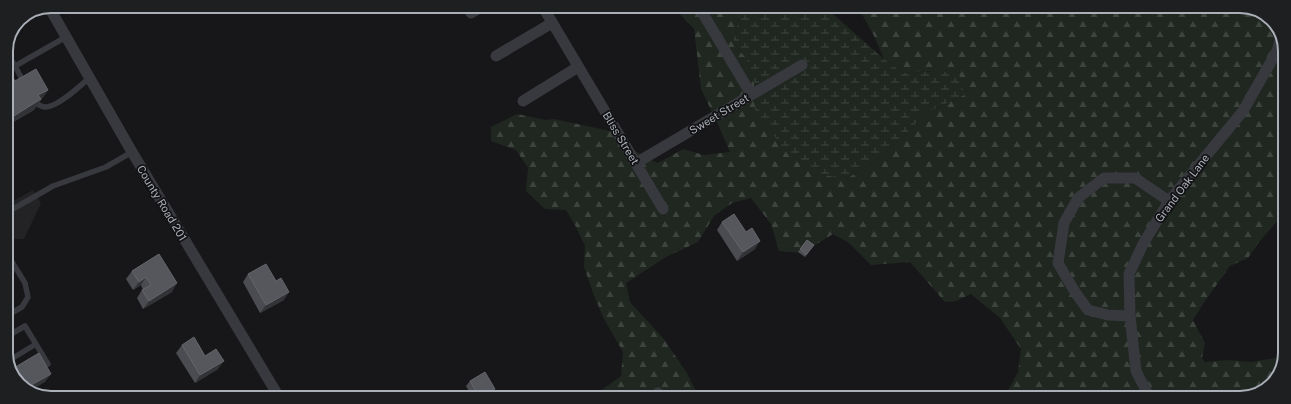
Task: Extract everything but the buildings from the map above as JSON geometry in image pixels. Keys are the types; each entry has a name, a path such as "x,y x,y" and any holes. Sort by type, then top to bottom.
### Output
{"street":[{"name":"County Road 201","path":"52,13 132,152 275,391"},
{"name":"Bliss Street","path":"546,13 663,209"},
{"path":"704,13 751,94"},
{"path":"496,56 552,23"},
{"name":"Grand Oak Lane","path":"1146,391 1136,370 1130,316 1129,274 1143,244 1169,201 1243,110 1278,48"},
{"name":"Sweet Street","path":"636,163 802,65"},
{"path":"523,100 578,67"},
{"path":"1130,316 1108,315 1088,310 1075,292 1058,262 1064,223 1078,198 1104,178 1135,178 1169,201"}],"lane":[{"path":"15,66 66,37"},
{"path":"13,63 23,81"},
{"path":"36,103 43,107 53,105 65,98 89,78"},
{"path":"13,209 54,186 106,167 132,152"},
{"path":"13,264 25,284 28,296 22,307 13,312"},
{"path":"13,333 25,326 48,364"},
{"path":"13,358 36,344"}],"shaded area":[{"path":"33,190 41,203 24,239 13,239 13,201"}],"green space":[{"path":"679,13 740,13 733,42 746,58 754,80 755,110 846,179 874,162 904,136 924,114 964,95 938,71 903,73 884,59 874,36 860,13 1245,13 1261,19 1273,32 1278,48 1278,220 1259,242 1248,258 1230,266 1193,320 1205,343 1202,358 1205,362 1228,360 1252,362 1278,358 1272,374 1267,380 1257,387 1240,391 1008,391 1018,372 1021,349 1000,318 971,294 956,301 945,302 910,262 871,265 849,243 833,234 802,253 779,251 771,224 751,198 732,203 714,216 698,242 666,257 626,283 630,302 663,338 687,373 696,391 600,391 621,376 623,352 603,317 593,293 584,267 585,246 566,210 545,209 526,191 528,168 516,150 491,141 491,127 517,114 546,120 554,119 610,131 624,148 632,149 657,163 683,149 704,155 730,152 701,89 694,29"},
{"path":"740,13 832,13 884,59 903,73 938,71 959,74 964,95 924,114 904,136 874,162 846,179 813,173 789,156 755,110 754,80 746,58 733,42"}]}
